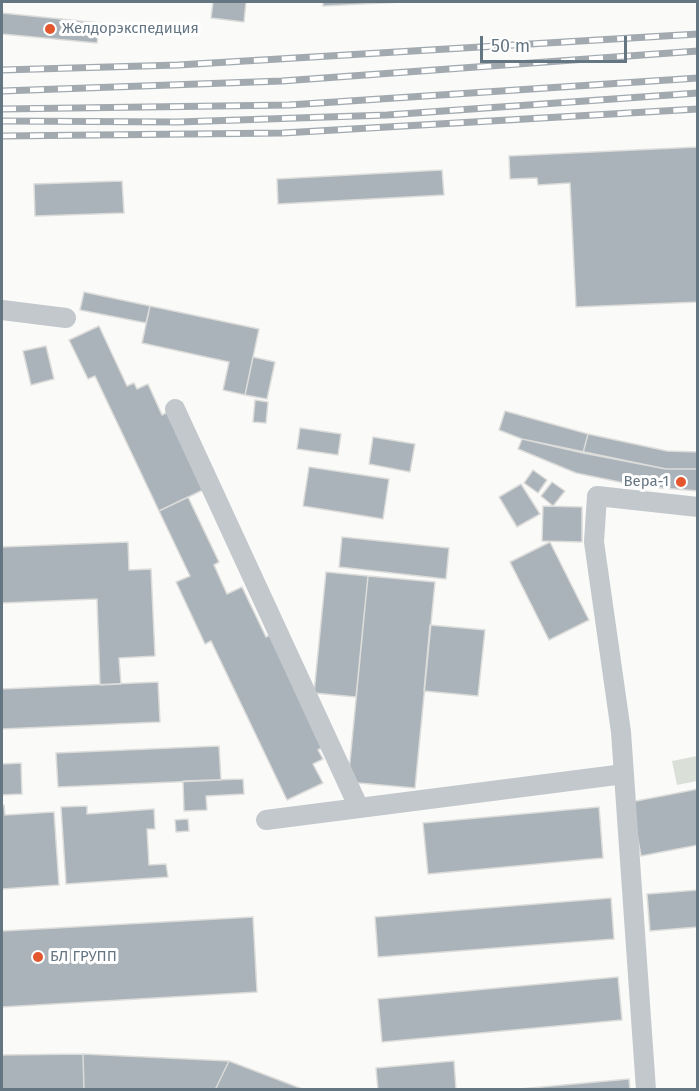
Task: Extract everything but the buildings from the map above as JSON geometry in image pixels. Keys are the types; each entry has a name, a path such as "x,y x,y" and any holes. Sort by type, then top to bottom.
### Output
{"lane":[{"path":"2,310 66,318"},
{"path":"175,410 359,808"},
{"path":"646,1089 621,732 594,542 597,496 698,507"},
{"path":"266,820 624,774"}],"shaded area":[{"path":"697,756 697,781 677,785 672,761"}],"railway":[{"path":"2,70 178,65 698,34"},
{"path":"2,91 282,81 698,51"},
{"path":"2,109 289,105 698,78"},
{"path":"2,121 178,122 387,115 698,93"},
{"path":"2,136 283,133 698,109"}],"place":[{"name":"Желдорэкспедиция","path":"50,29"},
{"name":"Вера-1","path":"681,482"},
{"name":"БЛ ГРУПП","path":"38,957"}]}
